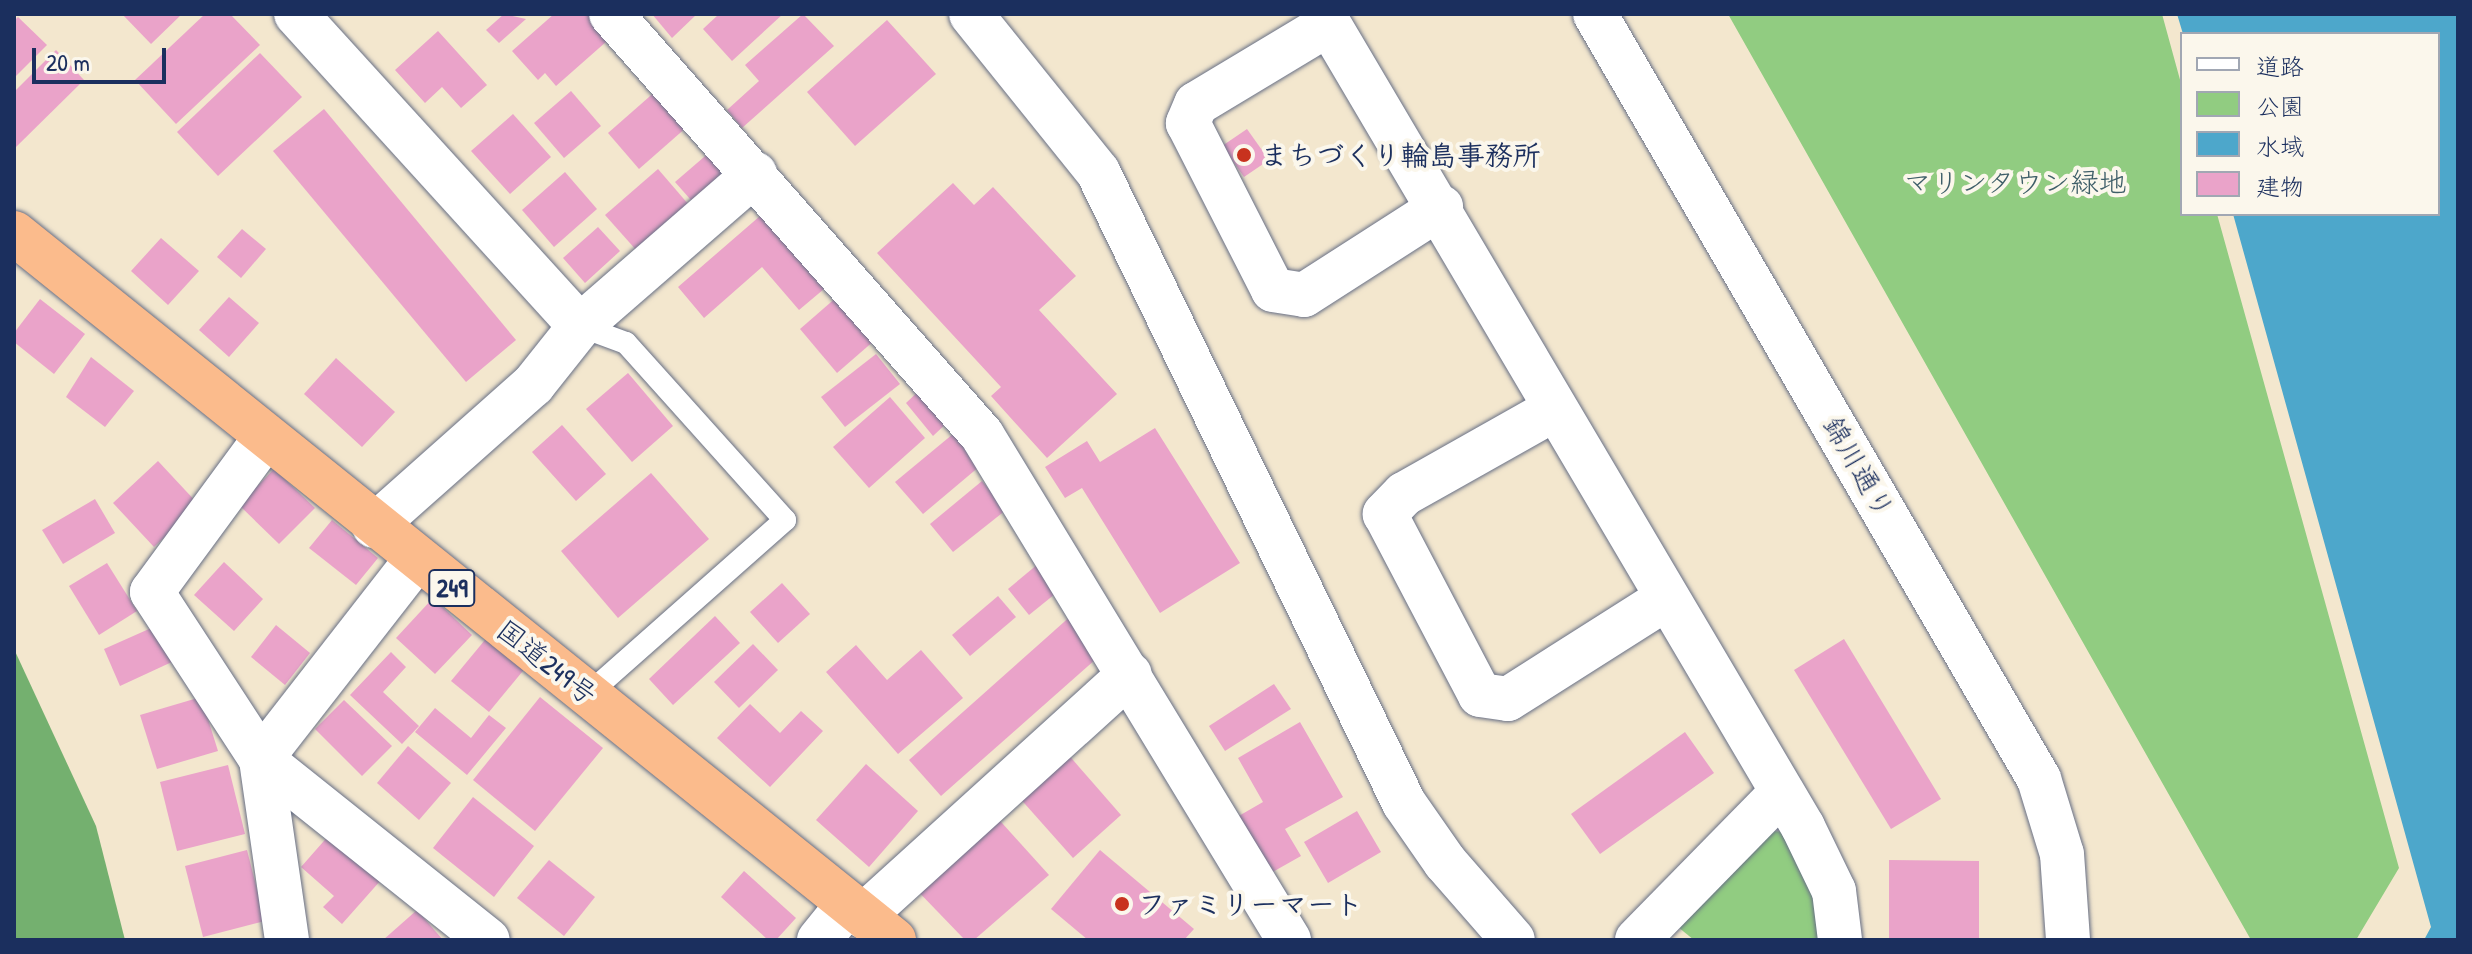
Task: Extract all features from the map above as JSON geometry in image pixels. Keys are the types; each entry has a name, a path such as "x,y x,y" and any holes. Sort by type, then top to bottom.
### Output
{"highway":[{"name":"国道249号","path":"14,233 416,560 868,920"}],"street":[{"path":"296,14 580,326"},
{"path":"611,14 982,435 1289,940"},
{"path":"971,14 1098,172 1404,803 1445,862 1513,940"},
{"name":"錦川通り","path":"1595,14 2039,779 2062,854 2068,940"},
{"path":"1441,207 1304,295 1273,290 1188,123 1196,104 1326,19 1441,207 1664,600 1781,793 1834,891 1840,940"},
{"path":"374,526 533,385 580,326 755,174"},
{"path":"1555,409 1404,494 1385,514 1480,695 1508,699 1664,600"},
{"path":"265,438 152,592 261,759 488,940"},
{"path":"287,940 261,759 416,560"},
{"path":"819,940 868,920 1130,674"},
{"path":"1657,934 1781,793"}],"lane":[{"path":"580,326 626,343 785,520 588,694"}],"green space":[{"name":"マリンタウン緑地","path":"1728,14 2162,14 2180,80 2180,216 2218,216 2399,868 2356,940 2251,940"},
{"path":"14,649 96,826 125,940 14,940"},
{"path":"1768,831 1791,832 1813,870 1825,940 1694,940 1678,927"}],"water":[{"path":"2177,14 2458,14 2458,940 2424,940 2431,927 2234,216 2440,216 2440,32 2182,32"}],"building":[{"path":"122,14 182,14 151,44"},
{"path":"205,14 230,14 260,45 176,124 135,80"},
{"path":"504,14 526,19 499,43 486,30"},
{"path":"554,14 598,14 615,34 556,86 545,73 538,80 512,51"},
{"path":"652,14 697,14 672,38"},
{"path":"719,14 783,14 732,61 703,29"},
{"path":"803,14 834,46 742,128 727,110 759,81 745,65"},
{"path":"18,17 47,45 14,78 14,21"},
{"path":"887,20 936,74 855,146 807,92"},
{"path":"438,31 487,85 461,108 442,87 425,103 395,70"},
{"path":"56,50 84,80 14,149 14,92"},
{"path":"260,53 302,97 218,176 177,132"},
{"path":"657,90 688,126 639,169 608,133"},
{"path":"571,91 601,126 564,158 534,123"},
{"path":"324,109 516,340 466,382 273,151"},
{"path":"513,114 551,157 510,194 471,151"},
{"path":"1247,129 1269,160 1244,177 1222,146"},
{"path":"711,151 734,177 698,208 675,182"},
{"path":"658,169 689,205 637,251 605,215"},
{"path":"565,172 597,209 554,247 522,210"},
{"path":"953,183 974,205 993,187 1076,276 1039,310 1117,394 1047,458 991,396 1001,387 877,253"},
{"path":"760,216 824,289 799,310 762,267 704,318 678,287"},
{"path":"598,227 620,251 585,283 563,258"},
{"path":"242,229 266,249 241,278 217,257"},
{"path":"161,238 199,271 168,305 131,271"},
{"path":"838,296 875,340 837,373 800,329"},
{"path":"229,297 259,323 229,357 199,330"},
{"path":"40,299 85,334 54,374 14,342 14,333"},
{"path":"876,354 900,384 845,427 821,397"},
{"path":"91,357 134,391 105,427 66,397"},
{"path":"336,358 395,412 362,447 304,394"},
{"path":"628,373 673,426 632,462 586,409"},
{"path":"922,388 950,420 933,436 906,403"},
{"path":"890,397 925,438 869,488 833,447"},
{"path":"562,425 606,474 576,501 532,452"},
{"path":"1155,428 1240,563 1160,613 1082,488 1065,498 1045,467 1087,441 1100,462"},
{"path":"953,434 980,466 923,514 895,482"},
{"path":"158,461 199,505 154,547 113,503"},
{"path":"274,469 315,508 279,544 239,505"},
{"path":"651,473 709,539 618,618 561,551"},
{"path":"982,481 1006,510 953,552 930,524"},
{"path":"95,499 115,533 63,564 42,530"},
{"path":"332,520 378,558 356,585 309,548"},
{"path":"224,562 263,599 234,631 194,595"},
{"path":"107,563 137,611 99,635 69,586"},
{"path":"1038,564 1060,590 1029,615 1008,589"},
{"path":"782,583 810,614 778,643 750,612"},
{"path":"998,596 1016,617 970,656 952,635"},
{"path":"433,598 472,635 435,674 396,638"},
{"path":"1073,614 1105,651 941,796 909,760"},
{"path":"715,616 740,643 673,705 649,679"},
{"path":"158,625 174,661 120,686 104,649"},
{"path":"276,625 310,653 285,685 251,657"},
{"path":"489,635 527,666 489,712 451,681"},
{"path":"1844,639 1941,799 1891,829 1794,670"},
{"path":"753,644 778,670 739,708 714,682"},
{"path":"856,645 887,680 921,650 963,698 898,754 826,672"},
{"path":"391,652 406,667 383,692 419,726 402,744 350,695"},
{"path":"1274,684 1291,709 1225,751 1209,726"},
{"path":"201,697 218,751 157,769 140,715"},
{"path":"540,697 603,748 535,831 473,780"},
{"path":"344,700 392,746 362,776 315,729"},
{"path":"750,704 780,733 801,711 823,731 770,787 717,738"},
{"path":"435,708 471,738 489,715 506,728 467,775 415,732"},
{"path":"1300,722 1343,797 1285,829 1301,856 1269,874 1237,817 1263,802 1238,758"},
{"path":"1685,732 1714,773 1600,854 1571,814"},
{"path":"408,746 451,783 419,820 377,783"},
{"path":"1066,752 1121,815 1073,858 1017,795"},
{"path":"866,764 918,811 869,867 816,820"},
{"path":"228,765 245,834 177,851 160,782"},
{"path":"473,797 534,846 494,897 433,848"},
{"path":"1357,811 1381,852 1328,883 1304,842"},
{"path":"993,813 1049,875 974,940 965,940 910,883"},
{"path":"330,834 381,880 342,924 323,907 334,896 301,867"},
{"path":"247,850 265,921 203,937 185,866"},
{"path":"1100,850 1194,929 1184,940 1088,940 1051,909"},
{"path":"549,860 595,897 564,936 517,898"},
{"path":"1889,860 1979,861 1979,940 1889,940"},
{"path":"744,871 796,918 776,940 768,940 721,897"},
{"path":"417,910 443,940 383,940"}],"place":[{"name":"まちづくり輪島事務所","path":"1244,155"},
{"name":"ファミリーマート","path":"1122,904"}]}
